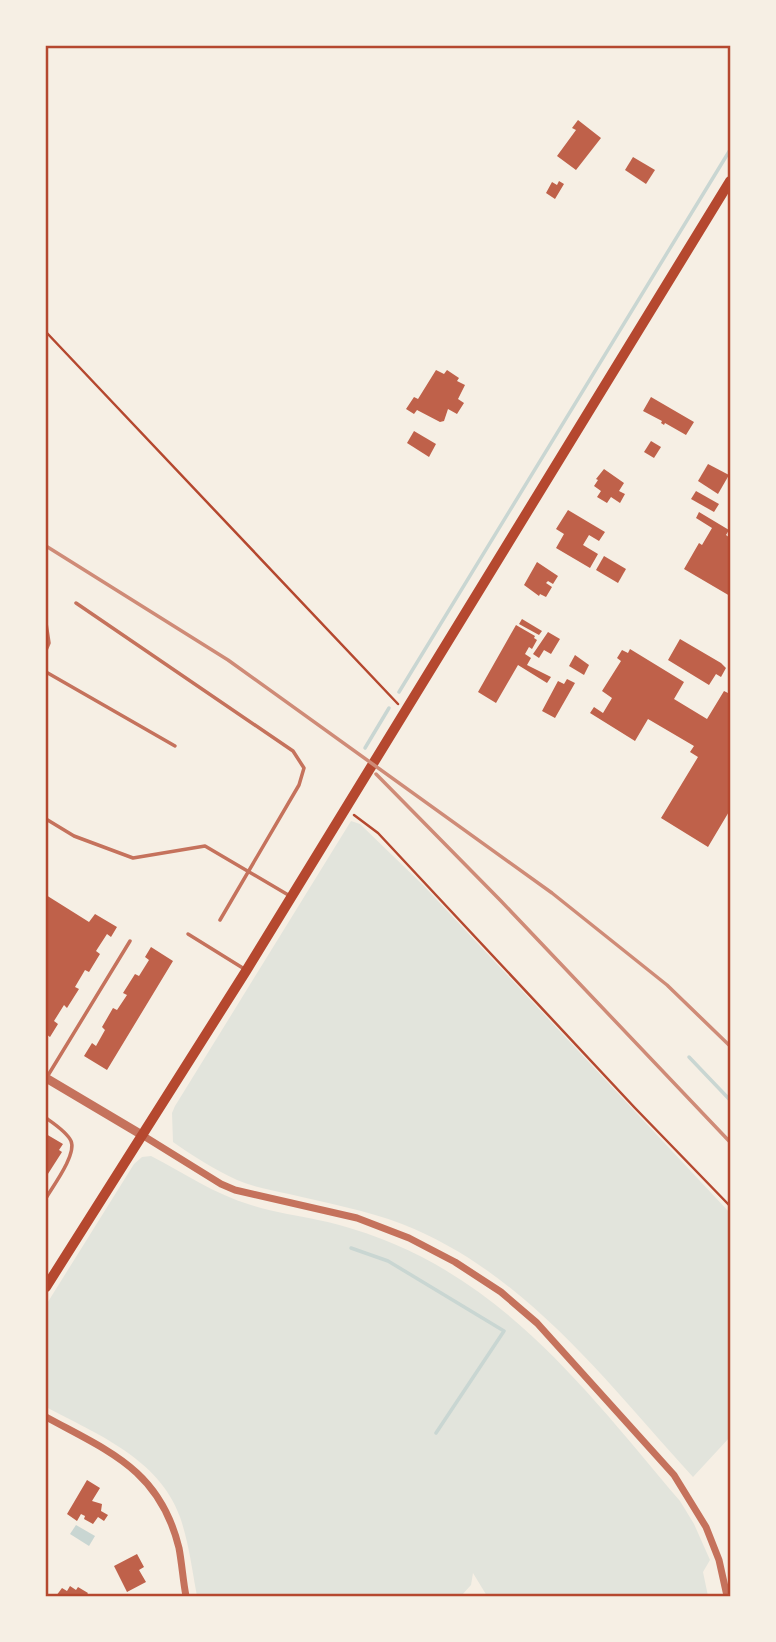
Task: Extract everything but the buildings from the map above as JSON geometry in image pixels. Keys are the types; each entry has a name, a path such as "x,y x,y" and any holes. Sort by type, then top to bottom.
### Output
{"main road":[{"path":"46,1287 246,971 730,181"}],"street":[{"path":"46,1078 221,1184 235,1190 357,1218 409,1238 455,1262 501,1292 537,1323 674,1475 706,1527 719,1560 727,1597"},
{"path":"46,1417 120,1458 148,1482 166,1510 179,1549 184,1596"}],"lane":[{"path":"76,603 293,751 304,768 299,785 220,920"},
{"path":"46,624 49,643 46,650"},
{"path":"46,672 175,746"},
{"path":"46,819 74,836 133,858 205,846 291,897"},
{"path":"188,934 246,971"},
{"path":"46,1078 130,941"},
{"path":"46,1118 71,1139 73,1146 70,1157 46,1198"}],"path":[{"path":"46,332 405,712"},
{"path":"354,815 378,834 730,1206"}],"shaded area":[{"path":"351,821 360,824 423,885 730,1213 730,1437 693,1477 596,1368 561,1333 525,1300 487,1271 446,1245 402,1224 360,1211 249,1185 221,1172 173,1142 172,1113 175,1106"},
{"path":"151,1156 237,1200 268,1210 337,1224 394,1244 438,1266 479,1292 552,1355 680,1501 710,1560 703,1572 708,1596 487,1596 473,1573 471,1585 461,1596 197,1596 180,1517 170,1496 157,1479 142,1463 124,1450 46,1407 46,1305 134,1164 142,1157"},
{"path":"76,1525 95,1536 89,1546 70,1534"}],"waterway":[{"path":"399,692 730,150"},
{"path":"365,748 389,708"},
{"path":"689,1057 730,1100"},
{"path":"351,1248 388,1261 504,1331 436,1433"}],"railway":[{"path":"46,546 228,660 552,893 667,985 730,1046"},
{"path":"376,774 730,1142"}]}
